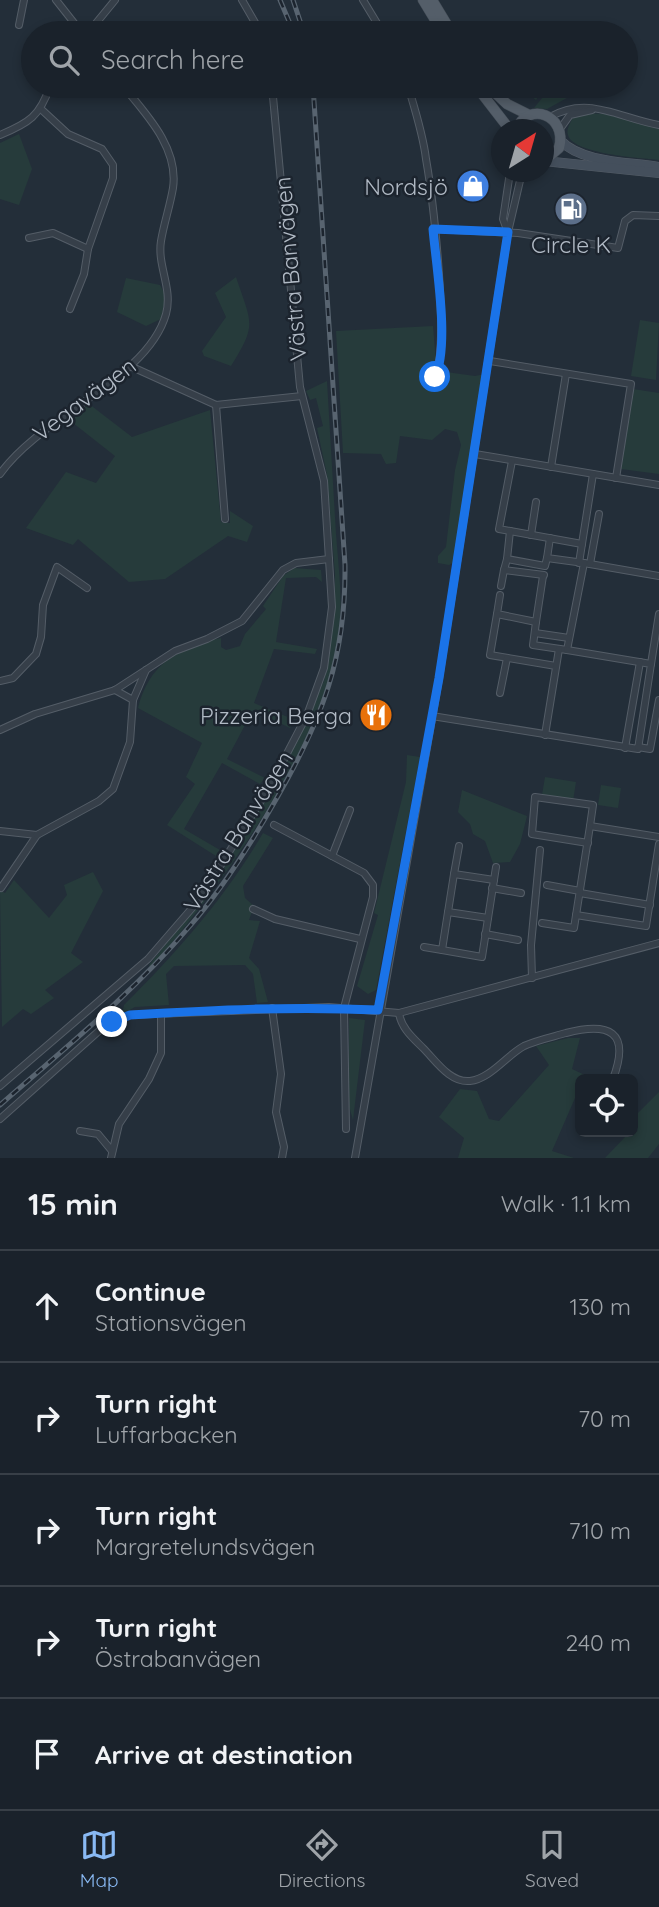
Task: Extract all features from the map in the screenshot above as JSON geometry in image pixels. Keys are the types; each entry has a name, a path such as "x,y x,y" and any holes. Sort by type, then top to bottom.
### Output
{"main road":[{"path":"423,0 436,21"},
{"path":"432,0 445,21"},
{"path":"485,98 502,119"},
{"path":"501,98 529,115 550,117 560,129 561,141 554,153"},
{"path":"524,119 529,115"},
{"path":"561,141 575,151 589,155 659,167"},
{"path":"554,163 592,169 659,173"}],"street":[{"path":"19,24 24,0"},
{"path":"55,0 72,21"},
{"path":"98,21 115,0"},
{"path":"242,0 254,21"},
{"path":"363,0 376,21"},
{"path":"0,135 19,127 42,110 46,98"},
{"name":"Vegavägen","path":"0,474 26,444 130,366 158,336 167,310 169,289 160,247 173,186 169,153 162,137 132,98"},
{"name":"Västra Banvägen","path":"0,1086 148,959 199,900 269,788 307,715 324,668 332,607 324,481 302,396 273,98"},
{"path":"411,98 426,158 433,229 440,332 439,368 435,377"},
{"path":"550,117 573,106 586,105 659,125"},
{"path":"42,110 68,134 102,149 113,165 113,178 88,248 84,274 70,309"},
{"path":"560,129 565,119 578,112 605,111"},
{"path":"508,232 503,219 509,182"},
{"path":"355,1158 378,1010 432,716 490,361 508,232 520,182"},
{"path":"433,229 508,232 618,248 625,221 633,215 659,216"},
{"path":"29,238 53,233 88,248"},
{"path":"490,361 631,384 616,478"},
{"path":"130,366 216,405 302,396"},
{"path":"551,467 566,374"},
{"path":"216,405 225,519"},
{"path":"475,454 659,485"},
{"path":"512,461 499,530 582,544"},
{"path":"584,563 582,544 593,474"},
{"path":"531,535 536,502"},
{"path":"568,650 584,563 599,514"},
{"path":"501,586 510,531"},
{"path":"550,538 534,645 652,664"},
{"path":"547,558 659,576"},
{"path":"0,730 35,714 116,690 175,650 207,639 242,621 275,579 290,565 329,559"},
{"path":"507,559 545,566"},
{"path":"0,681 13,678 36,654 41,638 43,605 57,567 87,588"},
{"path":"504,570 544,576"},
{"path":"500,595 490,655 556,666"},
{"path":"497,614 536,622"},
{"path":"638,747 659,614"},
{"path":"535,633 569,638"},
{"path":"545,735 559,649"},
{"path":"500,693 507,658"},
{"path":"625,748 639,662"},
{"path":"1,888 37,835 99,801 113,789 130,742 133,700 146,669"},
{"path":"650,678 659,680"},
{"path":"116,690 133,700"},
{"path":"432,716 625,748 650,749 659,704"},
{"path":"651,745 659,746"},
{"path":"542,923 574,928 593,805 535,797 531,834 587,843"},
{"path":"332,856 350,810"},
{"path":"274,825 363,873 373,885 373,897 344,1008 346,1129"},
{"path":"590,826 659,837"},
{"path":"0,831 37,835"},
{"path":"442,950 459,846"},
{"path":"576,915 646,926 659,849"},
{"path":"532,978 531,945 540,850"},
{"path":"424,947 482,957 496,867"},
{"path":"454,874 521,893"},
{"path":"547,885 580,892 659,901"},
{"path":"253,909 275,919 360,939"},
{"path":"448,912 488,919"},
{"path":"485,934 518,940"},
{"path":"0,1119 106,1026 130,1015 272,1008 344,1008 399,1013 659,943"},
{"path":"272,1008 281,1074 276,1112 284,1147 282,1158"},
{"path":"111,1155 123,1115 149,1079 162,1053 161,1013"},
{"path":"399,1013 406,1030 448,1074 463,1081 481,1077 527,1045 598,1027 611,1033 619,1046 615,1074"},
{"path":"80,1131 98,1134 111,1155"}],"green space":[{"path":"542,98 567,98 547,109 534,108"},
{"path":"584,113 605,114 659,129 659,160 609,154 582,147 568,135 568,127 572,119"},
{"path":"19,134 32,169 19,205 0,199 0,143"},
{"path":"236,277 249,323 240,352 231,366 204,356 202,351 226,317 215,293"},
{"path":"126,278 160,285 166,296 161,319 146,326 117,312"},
{"path":"640,320 659,323 656,380 631,376"},
{"path":"433,326 436,363 425,376 425,384 431,388 443,385 446,372 475,376 485,374 454,562 449,565 438,563 438,556 446,547 455,470 461,445 457,432 445,429 432,440 400,436 396,463 386,464 381,454 343,453 336,331"},
{"path":"327,381 340,598 340,619 333,663 318,709 297,757 270,804 210,894 151,968 149,965 227,863 286,762 324,681 334,609 335,574 327,475 317,428 323,426 316,398 310,400 306,391"},
{"path":"633,389 659,393 659,474 621,469"},
{"path":"89,404 132,437 210,410 221,522 230,523 230,511 253,526 247,542 228,536 165,579 129,582 78,539 73,545 26,528 66,472 96,483 115,456 68,419"},
{"path":"294,568 321,570 322,582 316,577 286,578 276,642 317,649 315,654 274,649 254,703 295,720 290,728 253,710 227,759 265,778 260,784 222,763 184,829 220,850 216,856 167,825 195,784 186,777 202,743 138,708 143,693 158,669 179,653 221,638 221,647 226,650 240,646 245,634 266,609 263,606 283,576"},
{"path":"407,755 420,757 376,990 368,994 357,986 378,915 374,913 406,782"},
{"path":"545,777 576,782 573,801 542,795"},
{"path":"601,785 621,788 618,808 598,805"},
{"path":"462,790 527,816 520,844 510,862 493,863 485,841 473,834 470,824 458,812"},
{"path":"263,833 273,838 243,886 245,898 254,906 249,920 260,921 249,958 259,969 268,1002 257,1003 253,974 245,965 174,966 166,974 169,1005 135,1007 122,1014 124,1005 163,965 216,902"},
{"path":"93,872 103,891 71,953 83,962 45,990 54,998 31,1014 23,1009 2,1027 0,890 5,893 14,880 49,918 67,895 64,885"},
{"path":"349,1018 365,1020 353,1120 349,1106"},
{"path":"568,1038 580,1038 572,1069 583,1074 575,1074 575,1098 552,1151 574,1158 458,1158 464,1138 439,1117 460,1089 477,1091 489,1119 499,1121 549,1065 536,1046"},
{"path":"659,1092 659,1144 648,1158 605,1158 625,1137 638,1137 638,1113"}],"railway":[{"path":"280,0 289,21"},
{"path":"293,0 300,21"},
{"path":"0,1105 122,997 202,912 237,864 278,796 308,740 329,685 341,629 345,565 314,98"}],"place":[{"name":"Nordsjö","path":"473,186"},
{"name":"Circle K","path":"571,209"},
{"name":"Pizzeria Berga","path":"376,715"}],"route":[{"path":"112,1022 130,1015 272,1008 378,1010 400,907 439,678 496,326 508,232 433,229 440,332 439,368 435,377"}]}
